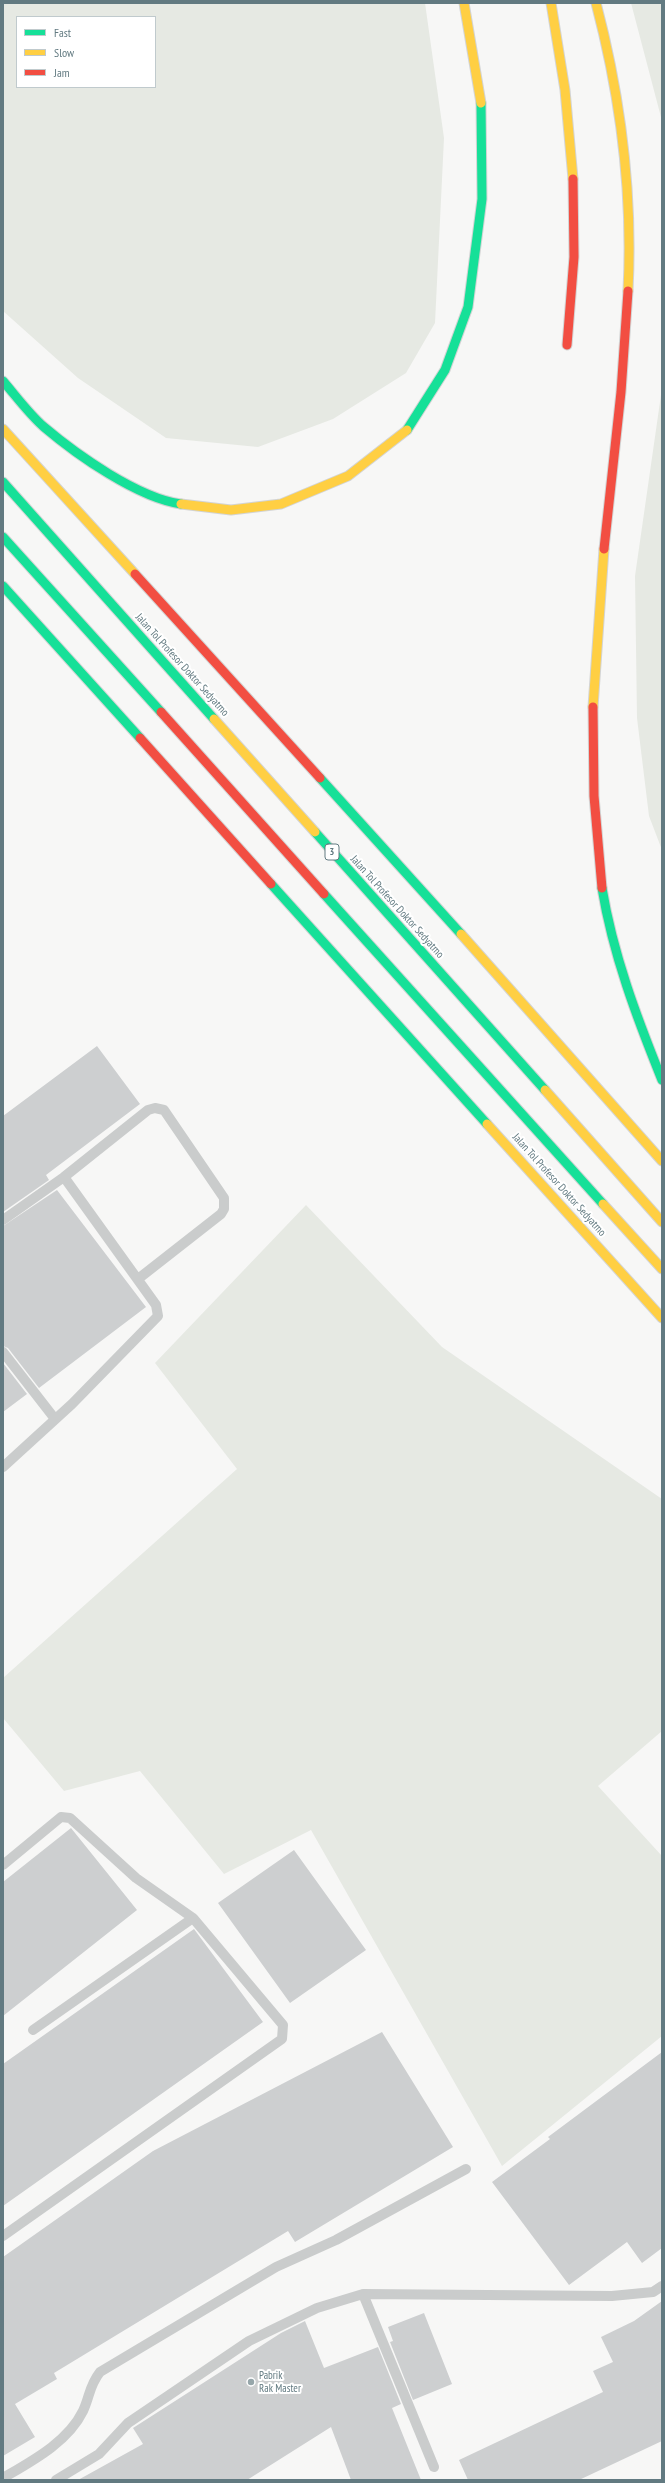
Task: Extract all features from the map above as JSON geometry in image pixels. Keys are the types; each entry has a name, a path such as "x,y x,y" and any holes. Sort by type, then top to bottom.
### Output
{"highway":[{"path":"3,381 43,426 107,473 167,502 231,510 281,504 348,476 410,428 445,370 468,307 482,200 481,102 464,3"},
{"path":"551,3 570,117 575,178 576,233 573,292 567,345"},
{"path":"596,3 613,75 622,133 630,246 624,364 604,540 595,671 593,741 595,820 601,884 615,951 638,1022 662,1080"},
{"path":"3,429 522,1001 662,1161"},
{"name":"Jalan Tol Profesor Doktor Sedyatmo","path":"3,482 662,1222"},
{"name":"Jalan Tol Profesor Doktor Sedyatmo","path":"3,537 662,1269"},
{"name":"Jalan Tol Profesor Doktor Sedyatmo","path":"3,586 662,1318"}],"lane":[{"path":"3,1220 64,1177 148,1110 155,1108 164,1110 224,1198 224,1209 221,1214 138,1279"},
{"path":"4,1463 55,1419 158,1316 156,1305 64,1177"},
{"path":"3,1352 55,1419"},
{"path":"3,1865 61,1817 70,1818 136,1878 193,1918 283,2025 282,2039 3,2236"},
{"path":"33,2030 193,1918"},
{"path":"3,2478 57,2444 76,2423 83,2410 91,2383 100,2372 276,2267 336,2240 466,2169"},
{"path":"56,2480 99,2454 128,2423 249,2341 317,2308 363,2294 612,2296 653,2292 662,2286"},
{"path":"363,2294 434,2467"}],"shaded area":[{"path":"3,3 425,3 444,138 435,323 406,373 333,419 258,447 166,438 78,378 3,311"},
{"path":"631,3 662,3 662,121"},
{"path":"662,388 662,850 649,816 637,718 635,576"},
{"path":"306,1205 442,1347 662,1499 662,1731 598,1786 662,1856 662,2036 502,2166 311,1830 224,1874 140,1771 64,1791 3,1718 3,1678 237,1469 155,1363"}],"building":[{"path":"97,1046 140,1104 46,1175 49,1180 3,1212 3,1116"},
{"path":"57,1190 146,1307 39,1388 8,1348 3,1346 3,1226"},
{"path":"3,1363 27,1394 3,1412"},
{"path":"71,1828 137,1910 3,2016 3,1882"},
{"path":"294,1850 366,1950 290,2003 218,1903"},
{"path":"194,1929 263,2022 3,2206 3,2064"},
{"path":"382,2032 453,2147 295,2242 288,2231 54,2373 57,2379 15,2404 35,2437 3,2456 3,2257 153,2151"},
{"path":"662,2052 662,2248 642,2263 627,2242 569,2285 492,2182 550,2139 548,2137"},
{"path":"662,2301 662,2441 579,2480 468,2480 459,2460 603,2392 593,2371 613,2362 601,2337 634,2321"},
{"path":"424,2313 452,2384 413,2400 390,2342 393,2341 388,2327"},
{"name":"Pabrik Rak Master","path":"305,2321 324,2368 378,2347 401,2404 392,2408 421,2480 351,2480 331,2427 247,2480 78,2480 143,2444 133,2428 281,2333"}],"traffic: fast":[{"path":"407,430 445,370 468,307 482,199 481,103"},
{"path":"3,381 38,422 73,450 127,484 164,500 181,504"},
{"path":"3,482 214,719"},
{"path":"3,537 161,712"},
{"path":"3,586 140,738"},
{"path":"320,778 461,934"},
{"path":"315,832 545,1090"},
{"path":"271,884 487,1124"},
{"path":"602,888 612,938 619,962 635,1010 662,1080"},
{"path":"324,894 603,1204"}],"traffic: slow":[{"path":"464,3 481,103"},
{"path":"551,3 565,90 573,179"},
{"path":"596,3 612,74 623,146 629,218 628,291"},
{"path":"3,429 135,574"},
{"path":"181,504 231,510 281,504 348,476 407,430"},
{"path":"593,707 604,549"},
{"path":"214,719 315,832"},
{"path":"461,934 662,1161"},
{"path":"545,1090 662,1222"},
{"path":"487,1124 662,1318"},
{"path":"603,1204 662,1269"}],"traffic: jam":[{"path":"567,345 574,257 573,179"},
{"path":"604,549 621,392 628,291"},
{"path":"135,574 320,778"},
{"path":"593,707 594,796 602,888"},
{"path":"161,712 324,894"},
{"path":"140,738 271,884"}],"place":[{"name":"Pabrik Rak Master","path":"251,2382"}]}
